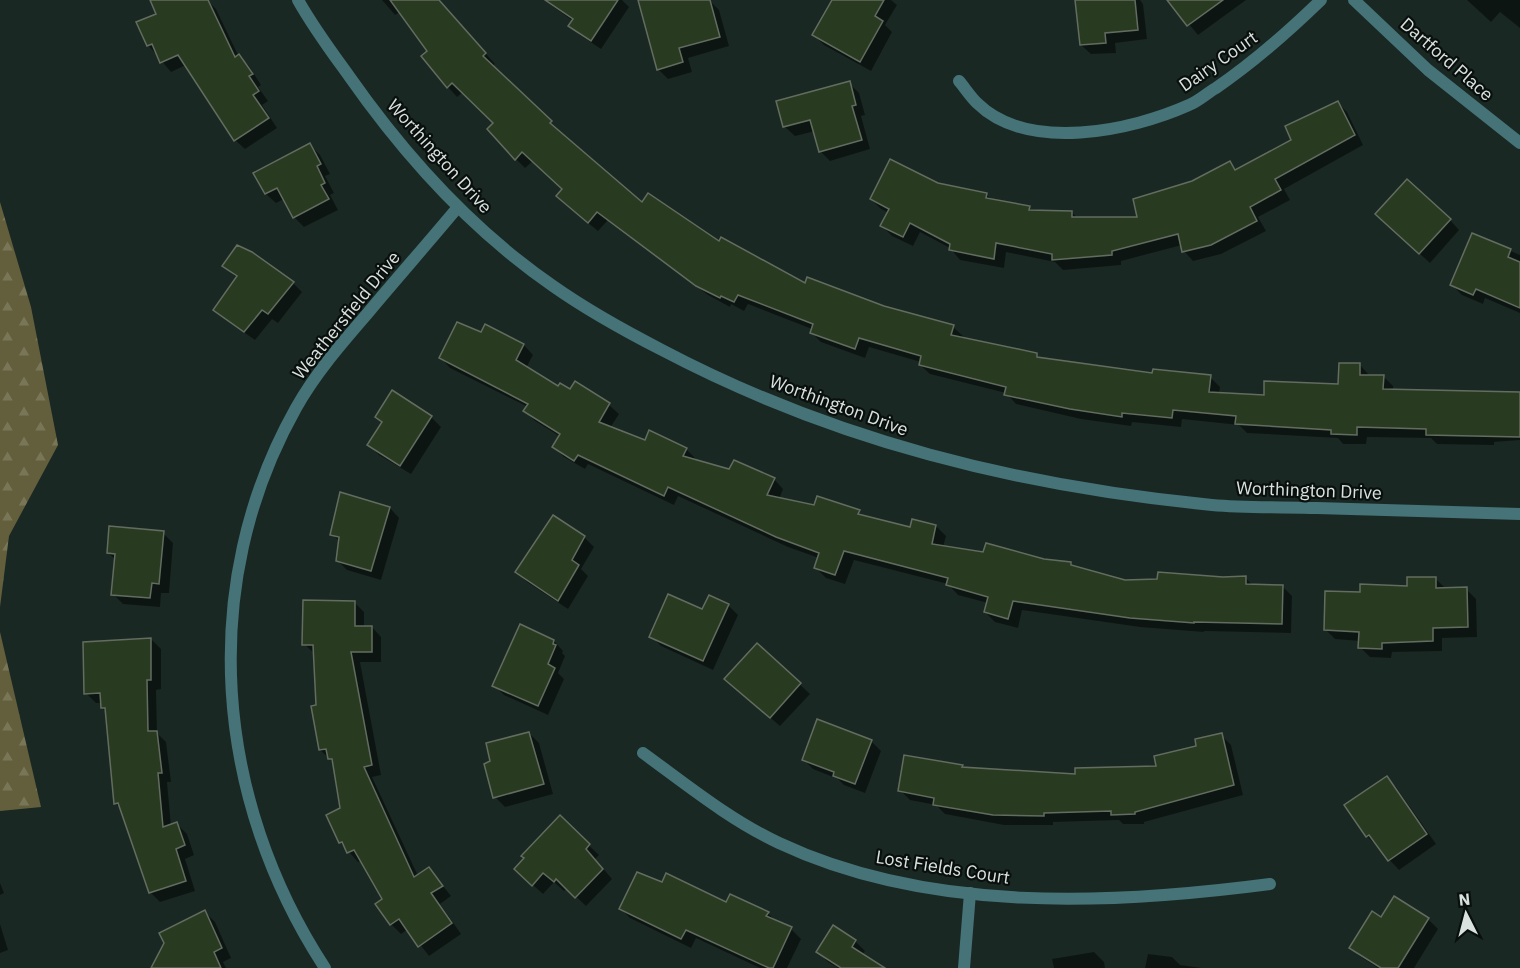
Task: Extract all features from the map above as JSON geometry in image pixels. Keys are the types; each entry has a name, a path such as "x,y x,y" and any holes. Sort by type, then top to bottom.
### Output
{"street":[{"name":"Worthington Drive","path":"298,0 312,24 370,106 408,154 458,207 494,240 553,286 631,334 695,368 779,405 864,437 945,460 1028,479 1111,493 1216,505 1520,514"},
{"name":"Dairy Court","path":"959,81 977,103 997,117 1024,129 1054,134 1083,132 1143,121 1191,105 1236,74 1289,32 1321,0"},
{"name":"Dartford Place","path":"1354,0 1428,70 1520,143"},
{"name":"Weathersfield Drive","path":"325,968 286,900 265,852 250,804 237,741 231,678 232,615 237,567 250,511 270,458 296,406 328,359 458,207"},
{"name":"Lost Fields Court","path":"643,753 726,813 778,842 832,865 902,883 1005,897 1131,898 1209,892 1269,884"},
{"path":"964,968 970,893"}],"green space":[{"path":"0,202 31,307 58,445 9,536 0,607"},
{"path":"0,632 41,807 0,811"}],"building":[{"path":"150,0 208,0 235,57 239,54 253,74 249,76 259,91 253,95 269,118 234,141 178,55 160,63 152,44 147,46 136,22 156,14"},
{"path":"390,0 439,0 486,53 483,56 552,121 550,123 642,202 648,193 719,241 721,237 805,283 807,277 884,306 954,325 951,335 1037,353 1037,357 1152,373 1153,369 1211,375 1209,392 1264,395 1264,381 1338,384 1339,363 1360,363 1360,375 1384,375 1383,389 1520,392 1520,437 1426,435 1426,429 1357,427 1357,435 1331,434 1331,430 1235,424 1236,416 1173,410 1172,418 1122,413 1122,417 1004,395 1006,387 919,365 921,356 859,338 855,349 810,333 813,324 738,295 734,302 696,286 597,212 588,223 556,196 562,189 522,152 515,160 487,129 493,123 452,83 447,88 421,56 427,51"},
{"path":"545,0 618,0 591,41 568,26 573,19"},
{"path":"638,0 710,0 720,37 679,48 683,62 657,70"},
{"path":"832,0 884,0 875,16 883,21 860,62 812,35"},
{"path":"1075,0 1135,0 1138,30 1105,33 1106,43 1080,45"},
{"path":"1167,0 1223,0 1187,26"},
{"path":"850,81 856,105 852,106 862,140 819,152 810,120 783,127 776,101"},
{"path":"1338,101 1355,135 1275,179 1281,190 1250,207 1257,221 1211,245 1182,252 1178,234 1112,251 1112,255 1052,260 1052,254 996,243 994,259 949,250 950,244 910,223 903,237 880,226 889,209 870,199 890,159 938,183 987,193 986,198 1030,206 1029,210 1072,211 1072,217 1137,217 1133,199 1192,181 1230,161 1235,170 1291,140 1285,126"},
{"path":"310,143 321,164 317,166 325,183 321,185 329,199 293,218 277,188 265,194 253,173"},
{"path":"1407,179 1451,219 1419,254 1375,214"},
{"path":"1472,233 1511,249 1508,257 1520,262 1520,308 1476,289 1473,295 1450,285"},
{"path":"237,245 252,252 294,282 268,314 262,310 244,332 213,310 237,276 222,266"},
{"path":"457,322 481,332 485,324 524,344 516,360 558,386 560,383 570,389 575,381 610,403 599,422 645,440 649,430 687,448 683,456 729,469 734,460 775,478 767,495 814,505 817,496 860,510 858,514 910,527 912,519 936,525 932,544 983,552 986,543 1044,559 1071,562 1071,565 1125,580 1157,579 1158,572 1223,577 1246,576 1246,584 1283,585 1282,624 1194,623 1130,618 1013,601 1008,619 984,612 988,597 946,585 948,578 844,551 835,575 814,568 819,553 776,537 668,487 664,496 578,455 574,461 552,447 560,434 523,411 528,404 439,358"},
{"path":"392,390 432,416 400,466 367,445 382,422 375,417"},
{"path":"340,492 390,507 371,571 336,561 339,537 330,535"},
{"path":"553,515 585,536 572,560 579,565 558,601 515,572"},
{"path":"109,526 164,531 159,584 152,583 150,598 111,595 115,554 107,553"},
{"path":"1407,577 1436,577 1436,588 1467,587 1468,627 1433,628 1433,641 1382,643 1382,649 1358,648 1359,632 1324,630 1325,591 1360,592 1360,584 1407,586"},
{"path":"668,594 702,609 709,595 729,604 703,661 649,637"},
{"path":"303,600 355,601 355,626 372,626 372,652 351,652 372,765 364,767 414,877 429,867 443,886 431,893 452,923 418,947 399,919 390,925 375,904 382,899 354,850 347,853 342,842 339,843 326,815 340,808 332,759 328,759 326,749 319,750 311,706 316,705 313,645 302,645"},
{"path":"520,624 554,640 553,644 556,645 548,664 555,668 538,706 492,686"},
{"path":"151,638 151,680 147,680 148,731 157,731 162,773 158,773 163,827 177,822 185,845 176,849 186,881 149,893 118,803 114,804 105,708 101,708 100,693 84,694 83,642"},
{"path":"757,643 801,683 770,718 724,679"},
{"path":"817,719 872,740 855,784 833,776 834,772 802,760"},
{"path":"529,732 544,784 493,798 484,764 490,761 486,743"},
{"path":"1222,733 1234,785 1135,812 1135,814 1111,815 1111,811 1044,813 1044,816 993,815 933,805 934,798 898,791 904,755 963,765 962,767 1075,774 1075,768 1156,766 1154,756 1196,746 1195,739"},
{"path":"1387,776 1427,834 1388,861 1369,835 1366,837 1344,805"},
{"path":"560,815 590,844 586,849 603,869 575,898 556,879 554,882 543,873 532,886 514,869 524,858 521,856"},
{"path":"637,872 662,882 666,873 726,902 730,894 769,912 766,916 792,927 773,968 686,930 681,939 619,909"},
{"path":"1394,896 1429,918 1398,968 1381,968 1349,948 1372,911 1381,917"},
{"path":"205,910 222,948 214,952 221,968 151,968 164,943 159,933"},
{"path":"833,925 856,940 852,947 885,968 841,968 816,952"}]}
